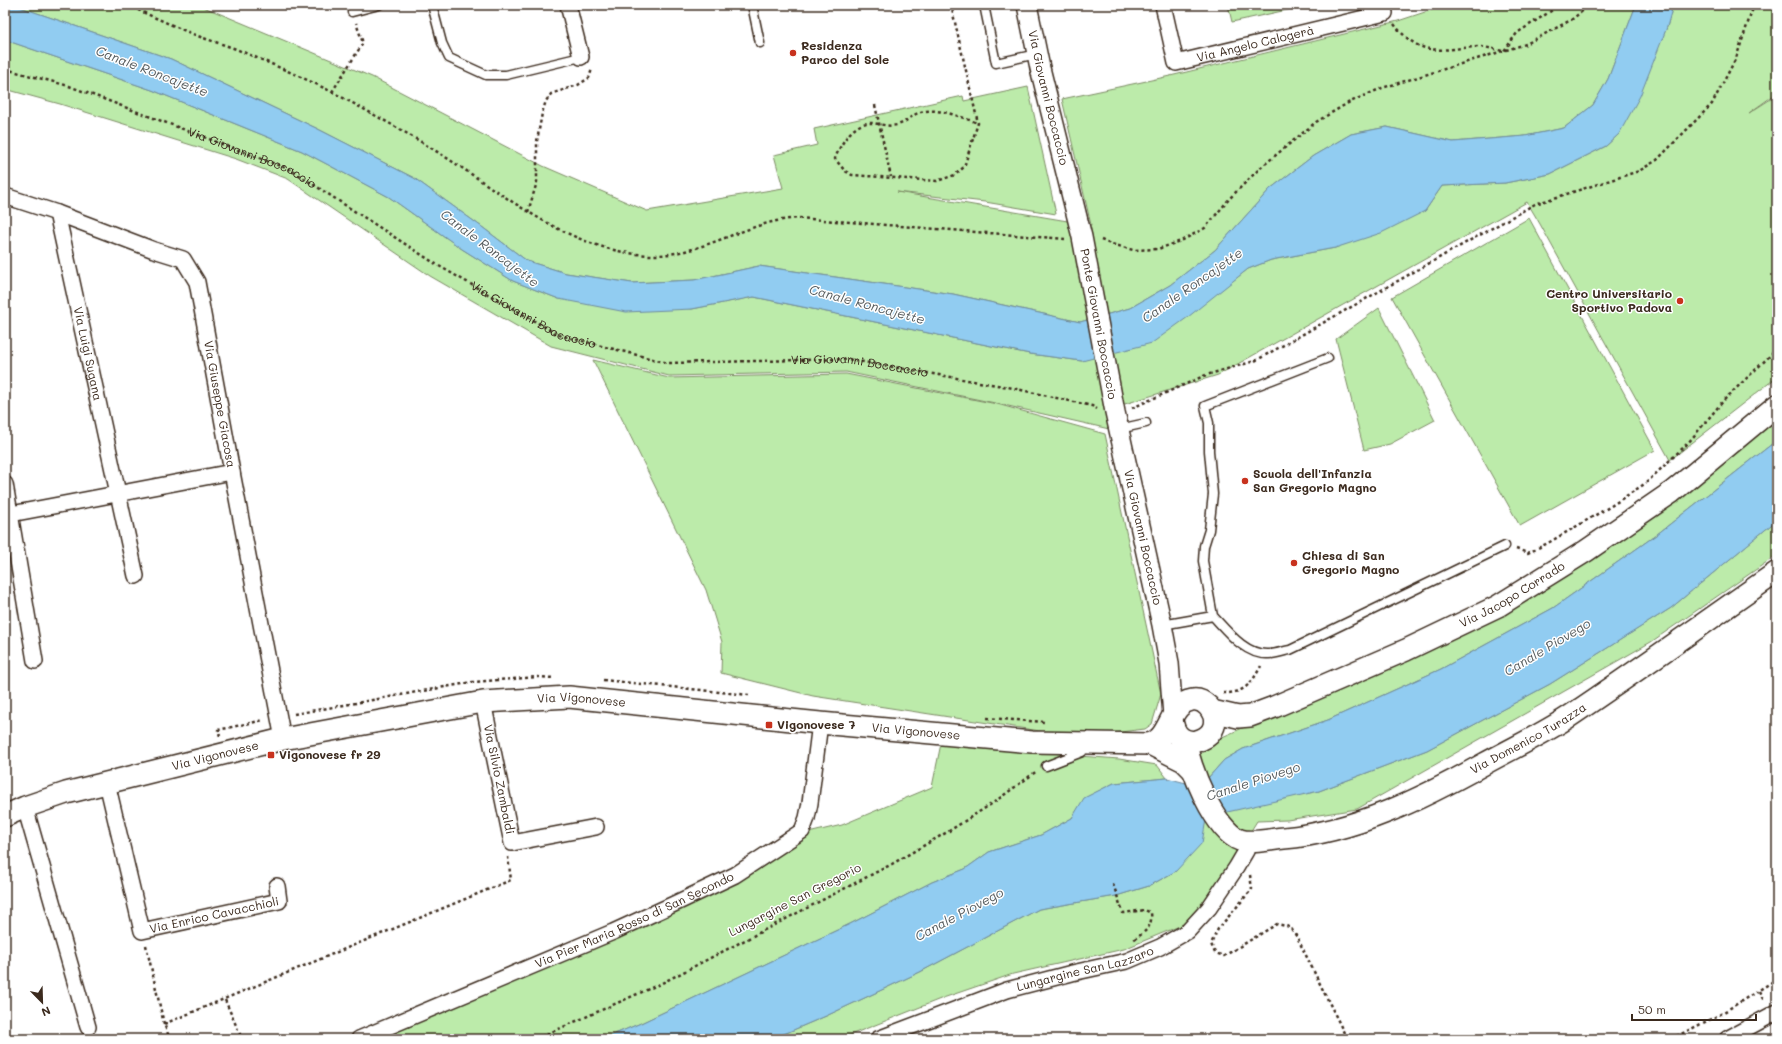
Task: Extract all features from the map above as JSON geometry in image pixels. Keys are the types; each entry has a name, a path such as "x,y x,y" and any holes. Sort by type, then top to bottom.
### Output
{"main road":[{"name":"Via Jacopo Corrado","path":"1216,702 1238,717 1250,716 1406,650 1498,606 1586,551 1672,492 1777,405"},
{"name":"Via Domenico Turazza","path":"1249,841 1298,837 1338,829 1375,816 1449,783 1569,717 1777,572"},
{"name":"Via Vigonovese","path":"5,816 25,807 107,782 283,739 483,702 569,697 1032,742 1170,746 1184,740"},
{"path":"1173,717 1173,726 1176,734 1184,740 1198,741 1209,735 1214,724 1216,702 1205,703 1195,700 1185,701 1177,707 1173,717 1154,746 1184,761 1195,776"},
{"path":"1184,740 1186,752 1195,776 1217,819 1233,836 1249,841"}],"street":[{"path":"568,5 581,57"},
{"name":"Via Giovanni Boccaccio","path":"1027,5 1037,54 1083,238"},
{"name":"Via Angelo Calogerà","path":"1163,5 1176,63 1384,9"},
{"name":"Via Giuseppe Giacosa","path":"5,196 57,213 154,250 183,259 197,282 283,739"},
{"name":"Via Luigi Sugana","path":"57,213 136,576"},
{"name":"Ponte Giovanni Boccaccio","path":"1083,238 1115,412"},
{"name":"Via Giovanni Boccaccio","path":"1115,412 1162,625 1169,663 1173,717"},
{"path":"8,516 232,472"},
{"path":"5,484 8,516 35,661"},
{"name":"Via Giovanni Boccaccio","path":"1169,663 1179,684 1186,694 1195,700"},
{"name":"Via Silvio Zambaldi","path":"483,702 512,843 596,827"},
{"name":"Via Pier Maria Rosso di San Secondo","path":"359,1039 613,932 674,904 735,875 802,831 807,818 810,803 820,722"},
{"name":"Via Enrico Cavacchioli","path":"107,782 142,931 279,900 277,886"},
{"path":"25,807 88,1027"},
{"name":"Lungargine San Lazzaro","path":"878,1039 1007,990 1072,973 1128,961 1160,947 1188,931 1209,908 1236,868 1246,851 1249,841"},
{"path":"1727,1039 1748,1034 1777,1012"}],"lane":[{"path":"352,12 379,5"},
{"path":"432,5 442,43 449,58 486,75 506,76 581,57"},
{"path":"752,5 760,43"},
{"path":"984,5 996,63 1037,54"},
{"path":"1328,358 1205,406 1209,423 1209,451 1213,494 1209,530 1204,546 1203,561 1213,616 1230,634 1250,650 1268,654 1290,650 1505,546"},
{"path":"1115,412 1146,423"},
{"path":"1162,625 1213,616"},
{"path":"1046,766 1082,752"}],"path":[{"path":"127,5 189,32 236,49 332,92 399,129 452,161 528,212 559,229 599,246 621,252 649,255 671,253 704,245 772,222 798,218 1083,238 1133,250 1158,249 1182,241 1205,228 1230,198 1259,169 1316,122 1348,103 1382,88 1526,44 1571,20 1590,5"},
{"path":"951,5 978,123 964,167 955,175 937,181 852,175 845,172 835,159 837,152 855,128 863,123 897,125 916,114 935,110 978,123"},
{"path":"1504,51 1517,33 1551,11 1557,5"},
{"path":"1115,412 1206,375 1255,361 1535,204 1639,171 1656,160 1712,104 1736,58 1754,5"},
{"path":"1384,9 1404,36 1415,45 1426,48 1449,50 1481,47 1504,51"},
{"path":"332,92 363,43 352,12"},
{"name":"Via Giovanni Boccaccio","path":"5,69 69,86 291,170 439,266 559,335 668,363 847,359 1008,387 1115,412"},
{"path":"528,212 537,182 537,141 542,113 546,101 551,94 565,88 578,85 589,78 592,69"},
{"path":"875,105 891,177"},
{"path":"1505,546 1528,552 1548,543 1611,506 1646,483 1688,443 1724,400 1777,349"},
{"path":"1216,702 1245,688 1252,682 1268,654"},
{"name":"Lungargine San Gregorio","path":"536,1039 660,984 892,864 949,831 1046,766"},
{"path":"164,1024 225,1000 511,880 507,860 512,843"},
{"path":"1252,877 1252,890 1218,929 1211,944 1215,952 1224,956 1277,924 1290,927 1298,937 1347,1039"},
{"path":"1113,884 1123,913 1145,910 1151,913 1152,921 1149,928 1129,942"},
{"path":"142,931 164,1024 168,1034 156,1039"},
{"path":"1671,1039 1719,1015 1777,979"},
{"path":"225,1000 242,1039"},
{"path":"1768,1039 1777,1035"}],"green space":[{"path":"14,5 199,5 372,77 543,166 647,211 783,188 774,155 817,145 814,129 963,96 964,101 1028,87 1056,214 985,202 897,192 1091,225 1062,99 1170,76 1398,21 1446,5 1636,5 1608,79 1593,105 1564,128 1525,136 1453,142 1387,127 1351,134 1313,156 1270,189 1215,250 1170,285 1130,308 1080,322 953,294 759,266 694,280 632,283 566,273 527,261 414,178 318,129 171,59"},
{"path":"1228,5 1310,5 1232,22"},
{"path":"1673,5 1777,5 1777,93 1749,113 1777,95 1777,377 1670,460 1527,202 1218,375 1112,408 1118,431 995,403 846,372 669,376 551,346 430,276 288,179 236,159 60,104 5,89 5,40 152,90 302,151 389,197 462,249 513,281 559,299 692,309 754,297 1030,354 1082,361 1221,290 1248,269 1271,260 1335,248 1425,211 1442,186 1505,183 1550,174 1606,146 1619,134 1667,27"},
{"path":"1529,218 1655,450 1520,526 1392,297"},
{"path":"1379,308 1435,420 1390,444 1364,450 1336,339"},
{"path":"593,360 669,378 846,374 997,404 1105,434 1161,694 1152,724 1145,729 1079,737 813,696 721,673 722,642 706,590"},
{"path":"1777,409 1777,440 1656,535 1553,608 1441,669 1328,720 1243,749 1224,760 1208,778 1199,755 1220,738 1456,633"},
{"path":"1777,520 1777,555 1651,642 1357,809 1287,820 1257,821 1223,876 1187,923 1124,949 1013,974 943,998 840,1039 772,1039 826,1016 920,972 1039,909 1116,896 1149,886 1176,871 1203,813 1319,791 1427,750 1550,684 1671,608"},
{"path":"944,729 1080,756 1119,759 1157,765 1167,778 1114,783 1085,798 1072,818 1041,835 989,852 965,869 932,882 850,924 641,1023 603,1039 354,1039 611,926 804,834 842,825 932,787"}],"water":[{"name":"Canale Roncajette","path":"5,5 14,5 171,59 318,129 414,178 527,261 566,273 632,283 694,280 759,266 953,294 1080,322 1130,308 1170,285 1215,250 1270,189 1313,156 1351,134 1387,127 1453,142 1525,136 1564,128 1593,105 1608,79 1636,5 1673,5 1667,27 1640,96 1619,134 1606,146 1550,174 1505,183 1442,186 1425,211 1381,233 1335,248 1271,260 1248,269 1188,317 1152,343 1082,361 1030,354 754,297 692,309 626,312 559,299 513,281 462,249 389,197 302,151 152,90 5,40"},
{"name":"Canale Piovego","path":"1777,440 1777,520 1671,608 1550,684 1427,750 1319,791 1223,813 1206,819 1202,843 1176,871 1149,886 1116,896 1039,909 920,972 826,1016 772,1039 603,1039 641,1023 850,924 932,882 965,869 989,852 1041,835 1072,818 1084,798 1114,783 1167,778 1186,783 1192,794 1206,787 1208,778 1224,760 1243,749 1328,720 1441,669 1553,608 1656,535"}],"place":[{"name":"Residenza Parco del Sole","path":"793,53"},
{"name":"Centro Universitario Sportivo Padova","path":"1680,301"},
{"name":"Scuola dell'Infanzia San Gregorio Magno","path":"1245,481"},
{"name":"Chiesa di San Gregorio Magno","path":"1294,563"},
{"name":"Vigonovese 7","path":"769,725"},
{"name":"Vigonovese fr 29","path":"271,755"}]}
